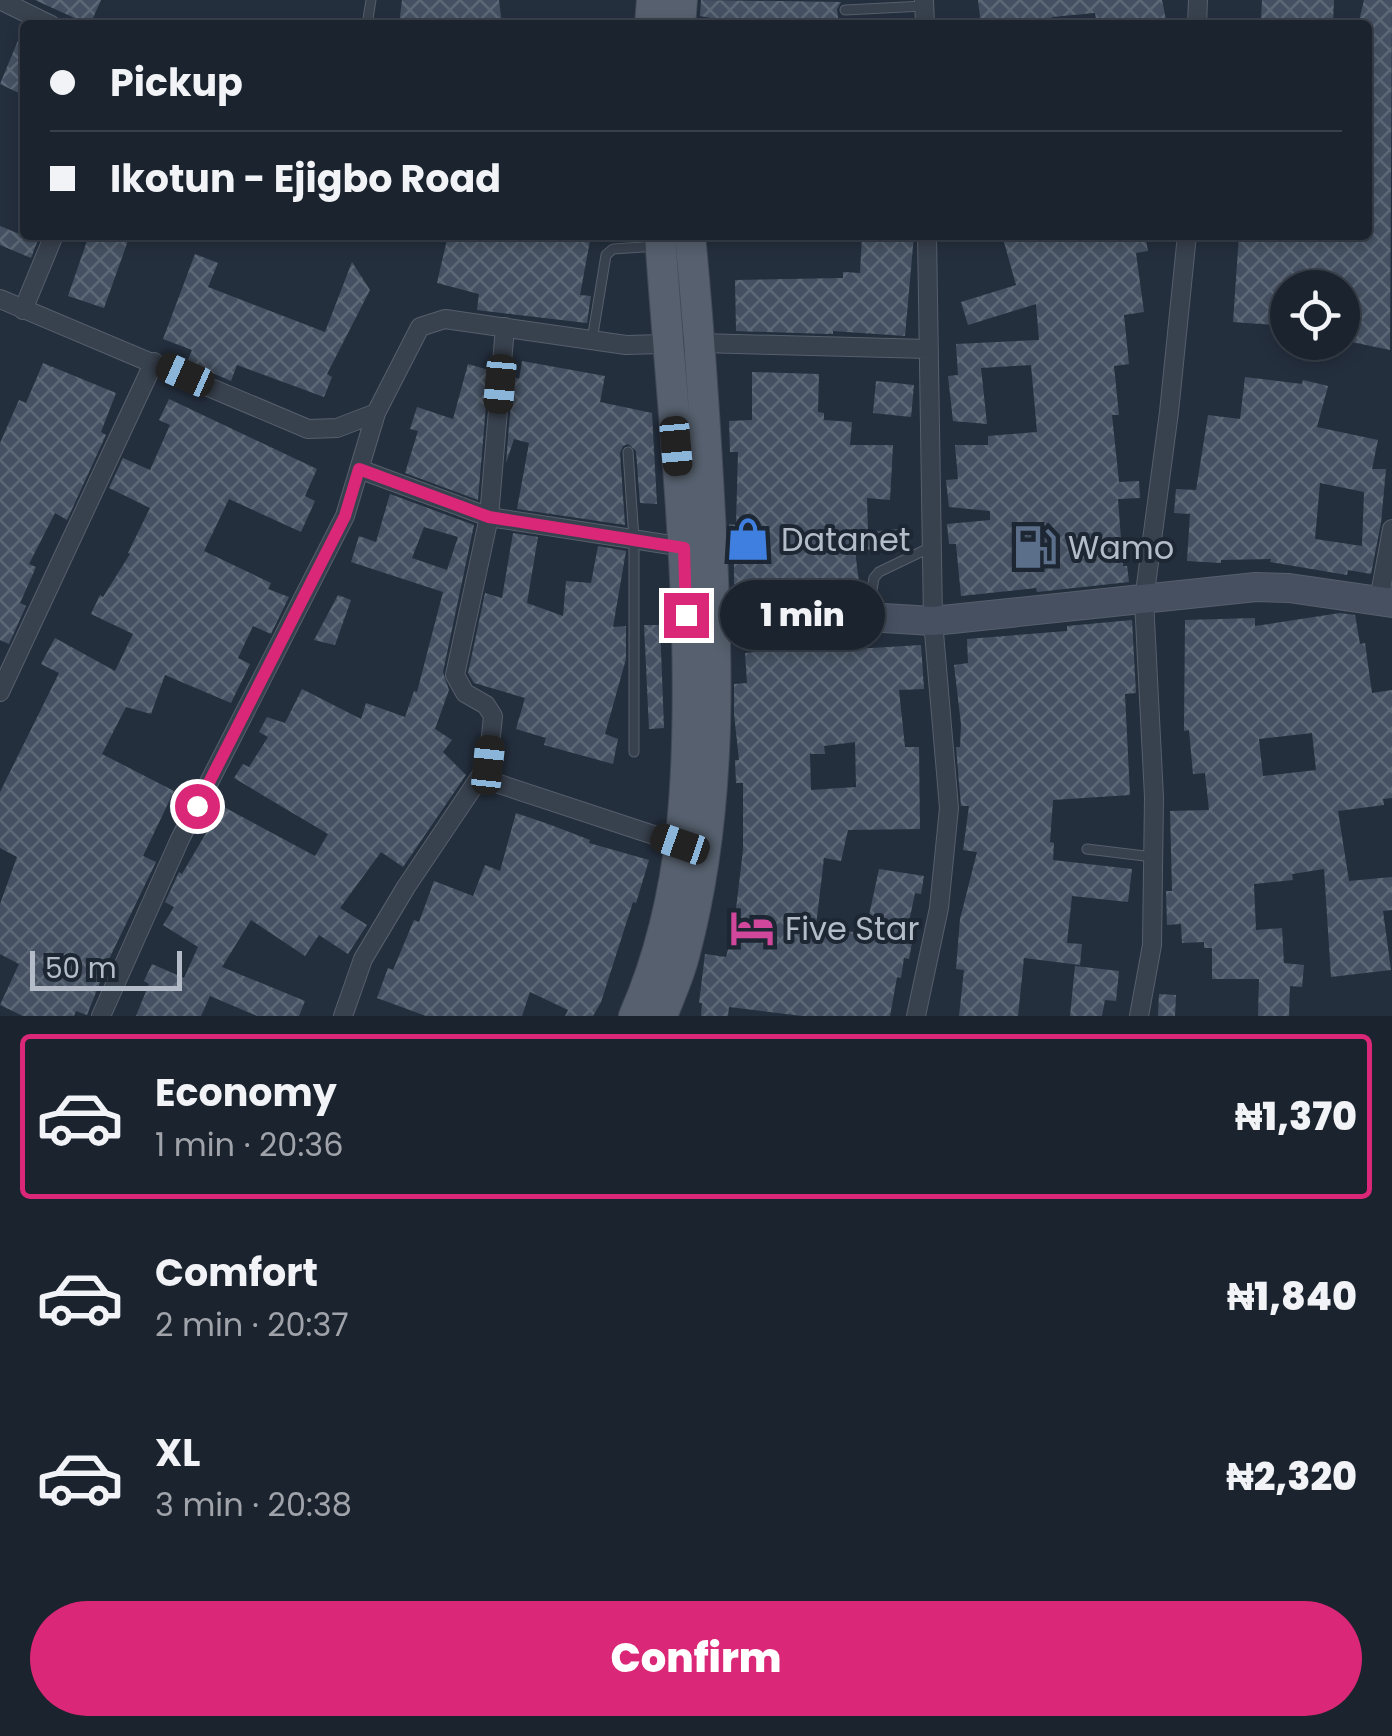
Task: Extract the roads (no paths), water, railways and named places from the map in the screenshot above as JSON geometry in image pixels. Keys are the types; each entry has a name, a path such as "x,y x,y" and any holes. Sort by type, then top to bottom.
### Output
{"main road":[{"path":"634,1016 663,940 680,844 689,717 684,548 660,240"},
{"path":"662,1016 685,954 711,815 716,755 716,625 690,240"}],"street":[{"path":"0,0 41,20"},
{"path":"23,310 52,240"},
{"path":"916,1016 940,908 949,808 933,621 927,240"},
{"path":"1139,1016 1152,946 1154,797 1144,600 1169,412 1186,240"},
{"path":"0,299 308,429 337,428 376,413"},
{"path":"101,1016 180,838 345,516 376,413 420,327 445,320 626,345 929,349"},
{"path":"343,1016 363,960 488,765 493,716 486,705 464,693 455,674 489,517 504,327"},
{"path":"0,692 154,362"},
{"path":"359,469 489,517 684,548"},
{"path":"716,625 868,617 933,621 1256,587 1385,602 1392,529"},
{"path":"481,778 680,844"}],"lane":[{"path":"845,10 924,3"},
{"path":"592,340 606,255 612,249 660,240"},
{"path":"628,452 634,539 634,752"},
{"path":"868,617 874,578 879,572 931,547"},
{"path":"1087,850 1153,857"}],"place":[{"name":"Datanet","path":"748,539"},
{"name":"Wamo","path":"1035,547"},
{"name":"Five Star","path":"752,928"}]}
